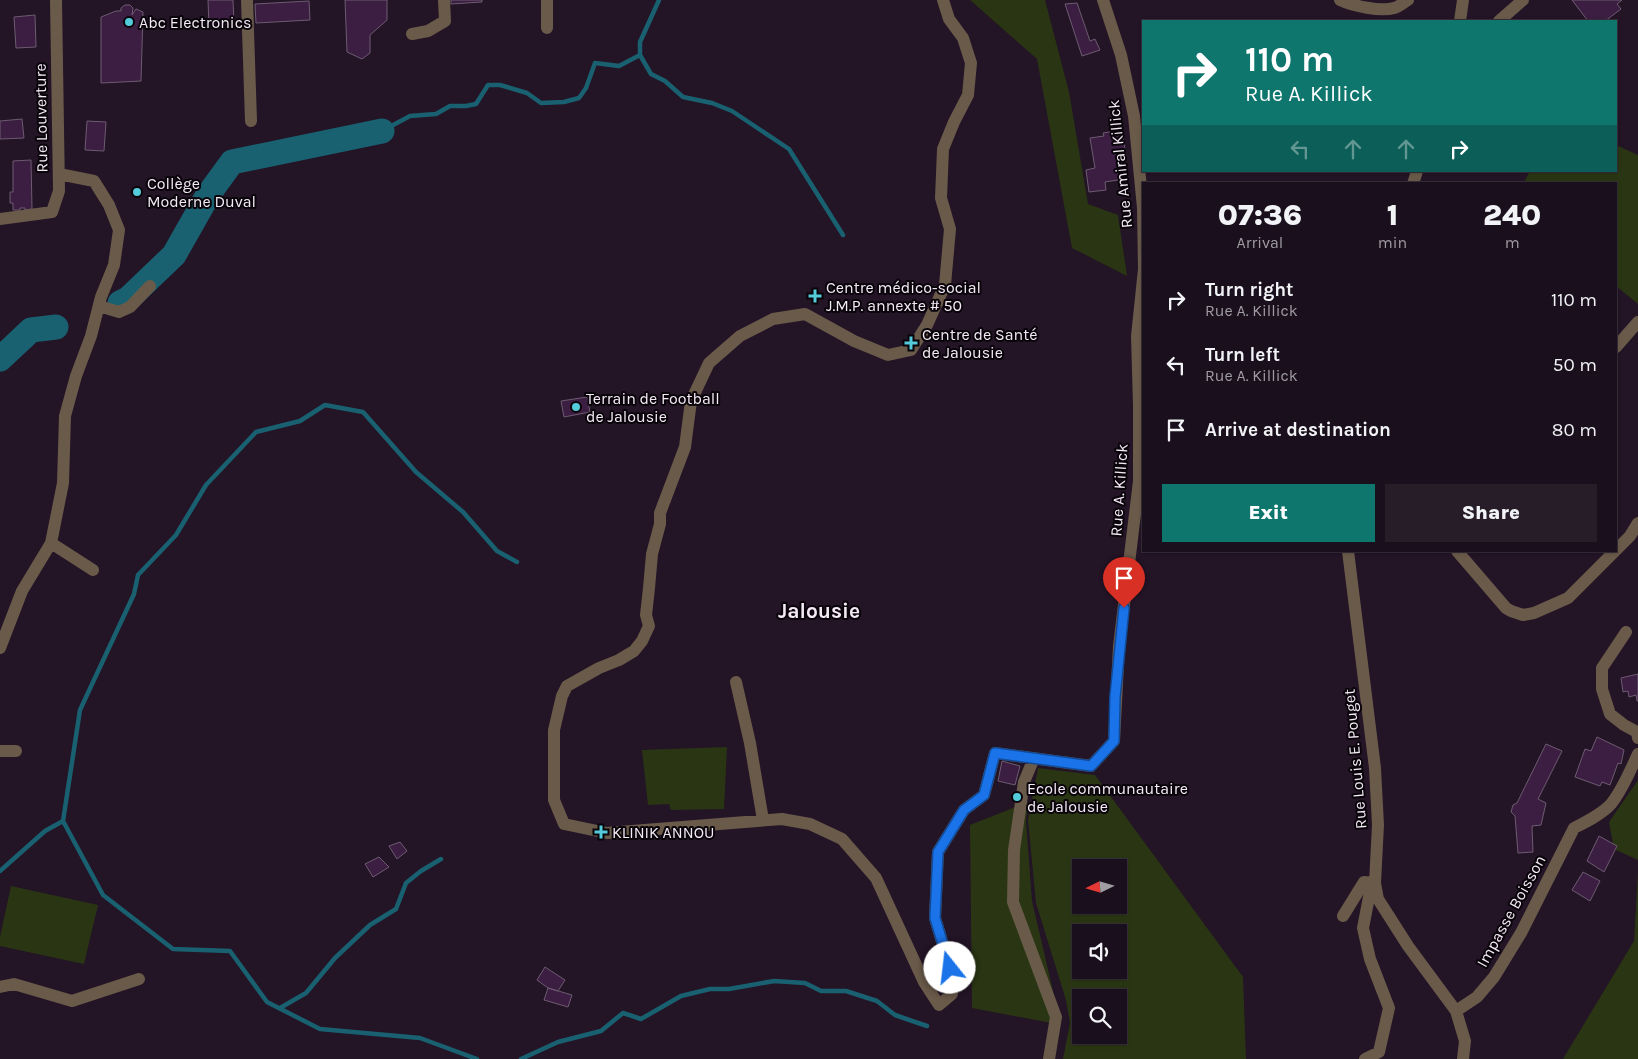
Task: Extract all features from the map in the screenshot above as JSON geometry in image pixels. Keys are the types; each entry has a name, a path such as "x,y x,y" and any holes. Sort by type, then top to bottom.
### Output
{"street":[{"name":"Rue Louverture","path":"0,219 52,212 59,191 56,0"},
{"path":"246,0 251,121"},
{"path":"412,34 428,31 445,21 444,0"},
{"path":"547,0 547,28"},
{"path":"736,682 750,743 763,820 607,833 564,824 554,800 554,730 562,696 568,686 598,668 619,660 634,651 642,641 649,626 646,615 652,554 660,524 660,513 685,447 691,400 709,363 740,336 773,319 804,314 854,341 888,355 911,350 927,325 945,285 950,230 941,198 943,149 968,94 971,63 963,38 949,19 943,0"},
{"name":"Rue Amiral Killick","path":"1103,0 1121,55 1134,116 1142,208"},
{"path":"1340,0 1352,6 1371,4 1394,8 1408,0"},
{"path":"1460,20 1463,0"},
{"path":"1500,20 1523,0"},
{"path":"0,648 22,592 51,543 63,483 65,416 76,376 114,265 119,230 110,205 94,181 59,174"},
{"path":"99,306 119,312 130,307 150,286"},
{"name":"Rue A. Killick","path":"763,820 782,819 810,824 842,839 876,878 924,982 939,1005 952,994 950,968 935,918 938,852 964,810 984,795 995,753 1091,766 1114,741 1119,646 1138,481 1139,405 1137,336 1142,288"},
{"path":"1617,346 1638,322"},
{"path":"1617,548 1630,536 1638,523"},
{"path":"51,543 93,570"},
{"name":"Rue Louis E. Pouget","path":"1348,552 1375,768 1378,825 1375,883 1378,899 1414,954 1456,1011 1466,1041 1463,1059"},
{"path":"1458,552 1506,608 1523,615 1534,613 1568,598 1613,552"},
{"path":"1626,632 1602,668 1602,689 1610,714 1636,732 1638,738"},
{"path":"0,751 16,751"},
{"name":"Impasse Boisson","path":"1456,1011 1477,997 1494,977 1521,933 1574,828 1587,822 1610,805 1629,775 1638,754"},
{"path":"1034,758 1024,782 1014,850 1013,902 1056,1017 1049,1059"},
{"path":"1343,916 1364,882 1375,883 1369,897 1363,928 1370,958 1389,1008 1379,1052 1364,1059"},
{"path":"0,987 14,984 72,1001 139,979"}],"green space":[{"path":"970,0 1045,0 1069,92 1088,204 1118,215 1127,276 1072,248 1037,59"},
{"path":"1617,145 1638,155 1638,304 1617,287 1617,182 1524,182 1529,172 1617,172"},
{"path":"727,747 724,809 671,810 669,804 648,805 642,750"},
{"path":"1038,768 1095,775 1243,977 1246,1059 1063,1059 1070,1023 1066,1000 1036,903 1028,820"},
{"path":"1638,780 1638,860 1614,849 1609,822"},
{"path":"1028,802 1026,821 1032,901 1057,1008 1051,1023 972,1008 970,825"},
{"path":"1638,871 1638,1059 1563,1059 1634,941"},
{"path":"11,886 98,905 84,964 0,946 0,937"}],"building":[{"path":"208,0 233,0 234,24 209,26"},
{"path":"345,0 387,0 387,20 370,35 370,53 362,59 347,52"},
{"path":"451,0 482,0 482,2 451,4"},
{"path":"1572,0 1622,0 1617,4 1621,9 1606,20 1587,20"},
{"path":"309,1 310,20 256,23 255,4"},
{"path":"1077,3 1090,41 1095,39 1100,50 1082,56 1065,4"},
{"path":"125,5 130,5 133,8 132,15 136,9 143,12 141,81 101,83 101,17 121,11 121,8"},
{"path":"35,15 36,47 16,48 14,17"},
{"path":"22,119 24,138 0,139 0,121"},
{"path":"87,121 106,122 104,151 85,150"},
{"path":"1122,130 1126,156 1121,157 1124,179 1105,182 1106,190 1089,192 1086,170 1095,168 1090,138 1104,136 1103,133"},
{"path":"31,160 32,209 25,210 25,208 20,208 20,210 13,210 13,203 10,203 10,192 13,192 13,161"},
{"name":"Terrain de Football de Jalousie","path":"587,397 590,412 564,417 561,401"},
{"path":"1638,674 1637,701 1636,695 1629,697 1628,691 1623,692 1621,678"},
{"path":"1597,737 1624,750 1621,764 1618,763 1610,785 1602,782 1600,786 1575,777 1585,749 1591,751"},
{"path":"1546,744 1562,751 1538,799 1546,803 1541,825 1532,826 1533,852 1518,853 1515,816 1511,812"},
{"path":"1002,761 1020,766 1015,785 998,781"},
{"path":"1599,836 1617,846 1604,872 1587,861"},
{"path":"400,842 407,851 397,859 389,846"},
{"path":"379,857 389,867 373,877 365,864"},
{"path":"1583,872 1600,881 1590,901 1572,890"},
{"path":"545,967 565,980 558,991 548,988 537,980"},
{"path":"548,988 572,995 568,1007 544,1000"}],"waterway":[{"path":"382,131 410,116 436,114 450,106 476,104 488,85 500,85 527,93 541,103 564,102 579,98 586,88 595,63 619,66 640,55 640,42 659,0"},
{"path":"640,55 651,74 665,81 683,97 712,103 732,111 789,149 843,235"},
{"path":"120,303 128,299 174,255 208,195 232,162 382,131"},
{"path":"0,359 31,330 56,327"},
{"path":"63,821 80,710 134,594 138,575 176,535 206,485 256,432 300,421 325,405 363,412 416,472 463,512 497,551 517,562"},
{"path":"0,871 45,831 63,821 103,895 173,949 230,951 267,1002 320,1029 420,1038 477,1059"},
{"path":"280,1008 306,993 335,958 370,925 396,909 406,883 441,859"},
{"path":"521,1059 558,1042 601,1031 623,1013 641,1019 681,996 710,989 729,989 774,981 805,983 821,991 846,991 877,1001 895,1015 927,1026"}],"place":[{"name":"Abc Electronics","path":"129,22"},
{"name":"Collège Moderne Duval","path":"137,192"},
{"name":"Centre médico-social J.M.P. annexte # 50","path":"815,296"},
{"name":"Centre de Santé de Jalousie","path":"911,343"},
{"name":"Terrain de Football de Jalousie","path":"576,407"},
{"name":"Ecole communautaire de Jalousie","path":"1017,797"},
{"name":"KLINIK ANNOU","path":"601,832"}],"district":[{"name":"Jalousie","path":"819,611"}],"route":[{"path":"950,968 935,918 938,852 964,810 984,795 995,753 1091,766 1114,741 1115,697 1124,608"}]}
